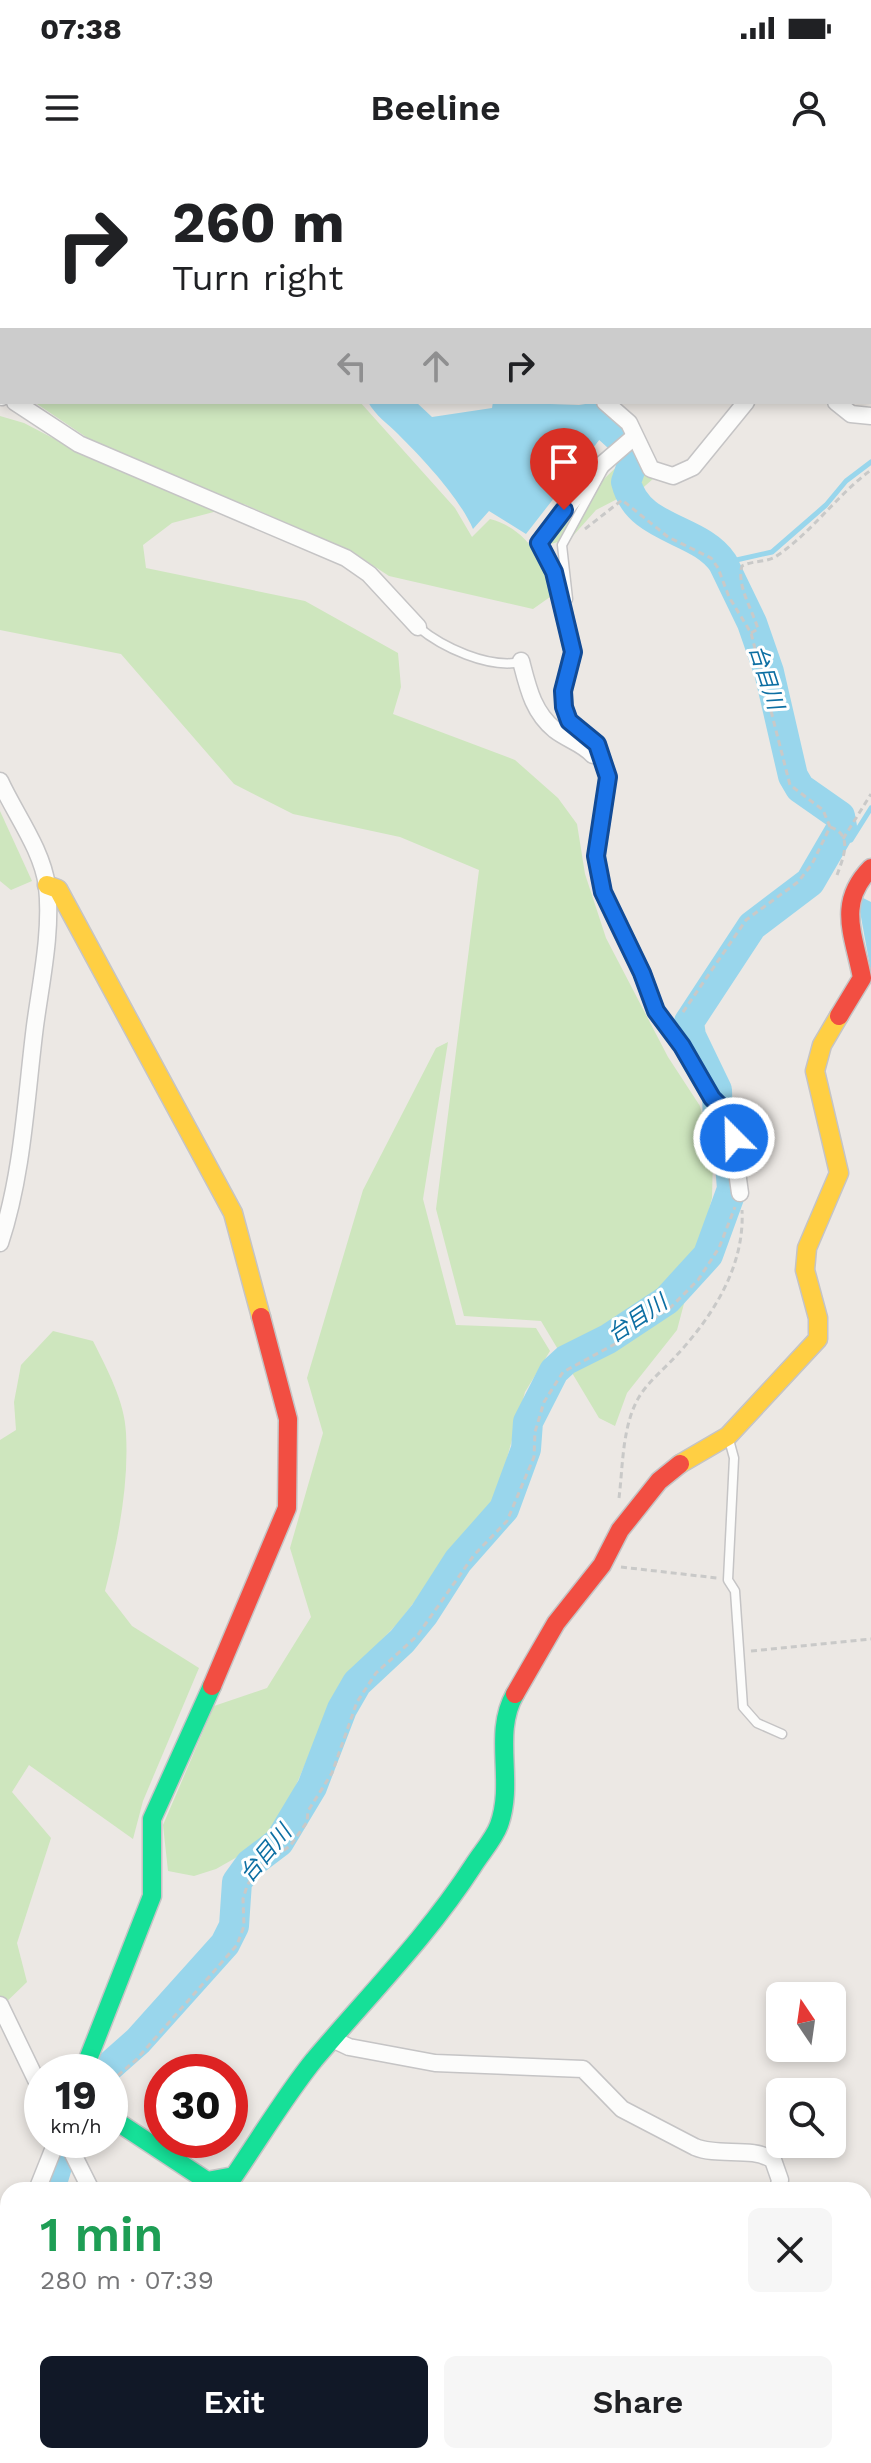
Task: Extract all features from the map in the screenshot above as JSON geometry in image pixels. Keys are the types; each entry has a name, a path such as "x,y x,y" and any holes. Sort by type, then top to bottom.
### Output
{"street":[{"path":"18,404 79,444 346,558 369,574 418,627"},
{"path":"607,404 629,423 651,469 661,474 684,474 744,404"},
{"path":"838,404 851,414 871,416"},
{"path":"634,437 606,462 539,543 554,572 573,652 563,691 564,707 569,721 597,744 608,777 596,856 603,892 642,973 656,1011 729,1115 738,1161 740,1193"},
{"path":"521,661 531,702 555,730 585,746 594,757 605,799"},
{"path":"0,781 38,857 47,885 47,934 31,1062 11,1200 0,1243"},
{"path":"217,2182 234,2176 332,2039 391,1976 453,1897 499,1826 508,1779 503,1724 505,1711 556,1623 602,1565 620,1530 659,1481 685,1460 728,1436 818,1339 820,1328 816,1300 804,1262 809,1236 839,1173 815,1071 822,1045 862,978 848,906 857,882 871,868"},
{"path":"47,885 58,889 233,1213 288,1419 290,1484 287,1508 257,1586 152,1819 152,1896 90,2054"},
{"path":"0,2005 24,2055"},
{"path":"332,2039 349,2047 435,2063 583,2069 622,2109 695,2147 707,2152 763,2155 773,2160 780,2182"},
{"path":"128,2130 199,2182"},
{"path":"40,2182 50,2158"},
{"path":"75,2158 87,2182"}],"lane":[{"path":"418,627 432,639 480,658 504,664 521,661"},
{"path":"728,1436 734,1458 728,1580 735,1591 743,1707 757,1723 782,1734"}],"path":[{"path":"671,1032 746,920 798,882 812,864 830,827 823,810 790,785 753,632 740,572 742,566 774,558 871,470"},
{"path":"583,532 615,502 622,500 629,504 668,537 711,558 753,632"},
{"path":"830,827 836,829 844,840 871,794"},
{"path":"620,1530 617,1510 628,1423 639,1396 701,1329 717,1302 742,1247 740,1193"},
{"path":"128,2067 237,1945 244,1926 243,1899 247,1886 257,1869 290,1846 307,1822 308,1811 332,1773 357,1702 376,1673 417,1636 474,1555 507,1521 534,1457 535,1432 544,1402 563,1372 615,1344 671,1307 698,1280 719,1248 740,1193"},
{"path":"602,1565 728,1580"},
{"path":"739,1652 871,1639"}],"green space":[{"path":"37,404 362,404 455,508 472,537 490,519 524,538 539,559 545,571 550,597 533,609 389,576 360,557 244,504 172,523 143,545 146,568 305,601 398,653 401,687 393,714 515,760 558,798 577,824 585,874 606,938 668,1057 700,1106 713,1157 712,1198 677,1330 627,1393 615,1426 599,1418 541,1321 464,1316 436,1209 479,870 400,837 293,814 234,784 121,654 0,630 0,416 24,423 72,448 92,441"},
{"path":"634,450 654,478 629,500 625,495 596,510 571,538 551,544 576,506"},
{"path":"0,811 32,881 11,890 0,881"},
{"path":"448,1042 423,1199 456,1325 536,1328 550,1351 525,1392 497,1495 398,1623 341,1682 286,1808 258,1845 216,1869 194,1876 168,1871 163,1825 214,1706 267,1688 311,1617 290,1548 323,1433 307,1378 363,1190 436,1048"},
{"path":"53,1331 93,1341 114,1386 125,1421 124,1493 105,1591 132,1626 199,1668 143,1801 133,1839 29,1765 12,1792 51,1838 17,1943 27,1982 0,2008 0,1440 16,1430 14,1402 21,1365"}],"water":[{"path":"370,404 418,404 432,417 492,408 493,404 600,404 614,421 526,534 489,511 473,529 440,479"},
{"path":"857,895 871,902 871,972"}],"waterway":[{"path":"606,426 617,436"},
{"name":"台目川","path":"123,2054 225,1944 234,1926 237,1882 250,1864 279,1842 312,1787 342,1709 357,1683 402,1641 424,1614 458,1561 504,1509 526,1449 528,1422 554,1371 566,1360 608,1339 667,1300 708,1255 732,1189 730,1164 718,1128 717,1090 691,1036 689,1022 752,926 810,882 842,827 840,816 800,788 793,776 769,672 752,623 723,563 699,542 643,510 626,482 633,462 631,453"},
{"path":"723,563 772,552 826,505 846,481 871,462"},
{"path":"832,844 851,840 871,808"},
{"name":"台目川","path":"52,2182 60,2158"}],"traffic: fast":[{"path":"90,2054 152,1896 152,1819 212,1686"},
{"path":"128,2129 207,2181 234,2176 303,2074 436,1917 494,1835 505,1792 505,1725 515,1694"}],"traffic: slow":[{"path":"47,885 58,889 233,1213 261,1317"},
{"path":"680,1464 728,1436 818,1339 818,1318 805,1270 807,1248 839,1173 815,1071 822,1045 839,1016"}],"traffic: jam":[{"path":"839,1016 862,978 852,934 851,907 860,881 871,868"},
{"path":"212,1686 287,1508 288,1419 261,1317"},
{"path":"515,1694 556,1623 602,1565 620,1530 659,1481 680,1464"}],"route":[{"path":"564,510 539,543 554,572 573,652 563,691 564,707 569,721 597,744 608,777 596,856 603,892 642,973 656,1011 682,1046 712,1098 729,1115 734,1138"}]}
